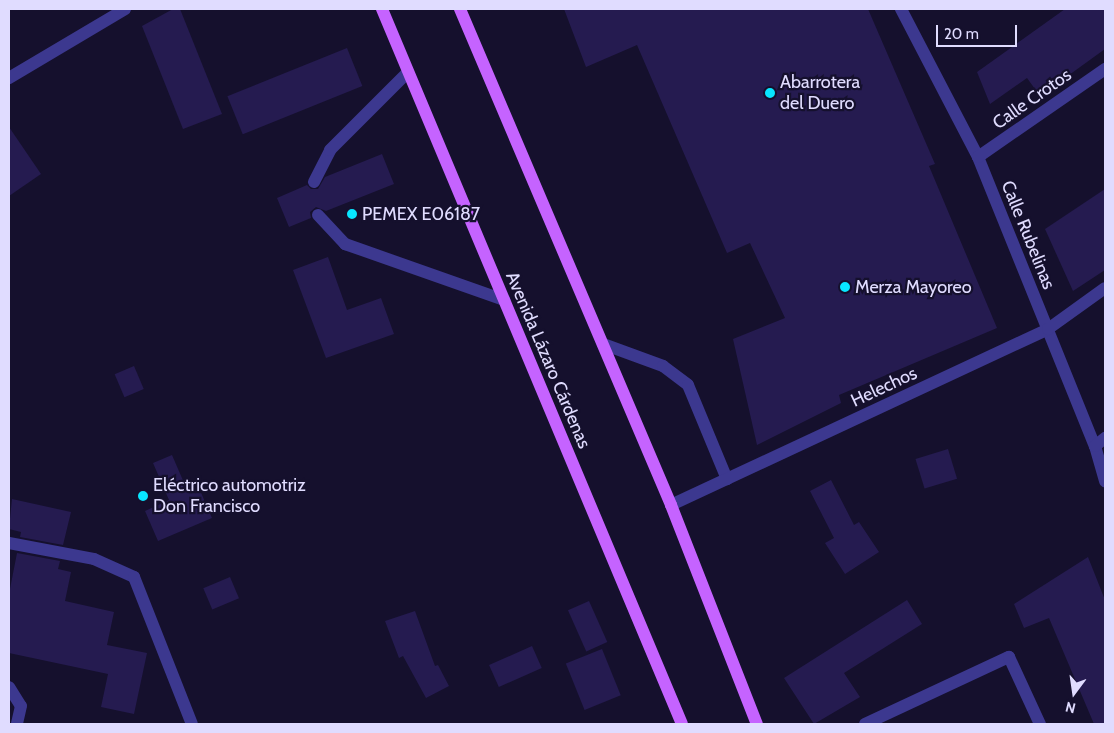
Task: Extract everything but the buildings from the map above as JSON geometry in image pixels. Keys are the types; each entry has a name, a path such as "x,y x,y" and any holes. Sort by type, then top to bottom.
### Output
{"main road":[{"name":"Avenida Lázaro Cárdenas","path":"382,9 682,724"},
{"path":"460,9 671,506 757,724"}],"street":[{"path":"9,78 125,9"},
{"name":"Calle Rubelinas","path":"901,9 978,157 1048,330 1100,442 1105,482"},
{"name":"Calle Crotos","path":"978,157 1105,69"},
{"path":"314,182 330,150 408,72"},
{"path":"318,215 345,244 504,300"},
{"name":"Helechos","path":"671,506 1048,330 1105,288"},
{"path":"603,344 663,366 688,385 727,479"},
{"path":"9,543 94,559 134,577 192,724"},
{"path":"865,724 883,720 1009,657 1040,724"},
{"path":"9,687 21,706 17,724"}],"place":[{"name":"Abarrotera del Duero","path":"770,93"},
{"name":"PEMEX E06187","path":"352,214"},
{"name":"Merza Mayoreo","path":"845,287"},
{"name":"Eléctrico automotriz Don Francisco","path":"143,496"}]}
